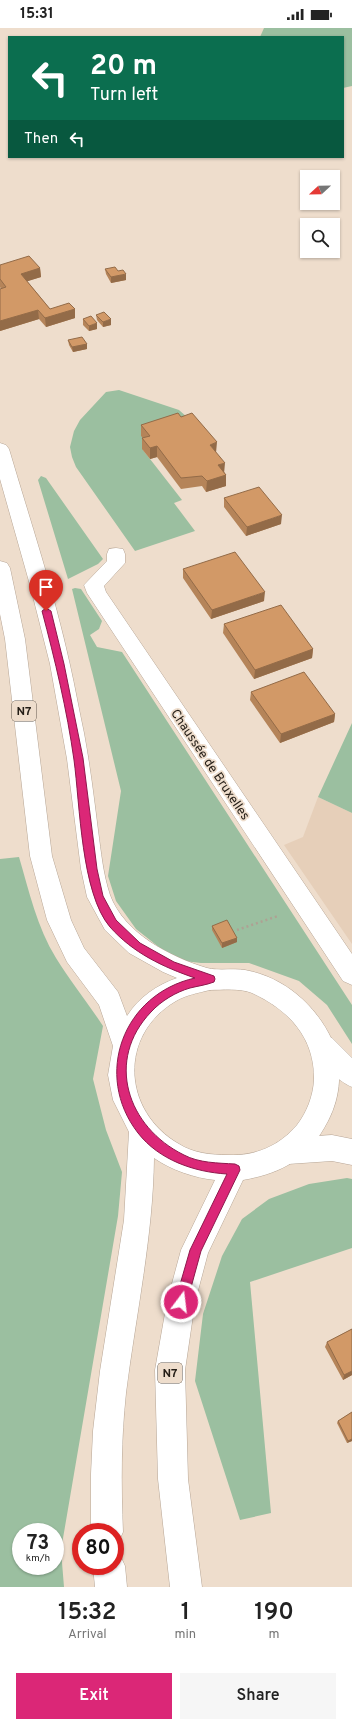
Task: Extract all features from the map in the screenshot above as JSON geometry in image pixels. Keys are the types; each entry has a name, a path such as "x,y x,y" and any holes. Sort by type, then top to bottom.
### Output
{"main road":[{"path":"0,449 40,585 60,664 78,758 92,869 99,897 113,923 137,946 170,965 210,979"},
{"name":"Chaussée de Bruxelles","path":"116,554 116,563 94,585 97,593 352,974"},
{"name":"N7","path":"0,568 15,639 41,856 59,920 75,955 109,1000 125,1046"},
{"path":"323,1046 328,1069 327,1092 320,1114 306,1134 288,1151 263,1164 235,1170 208,1168 183,1161 160,1148 142,1130 126,1104 121,1074 125,1046 134,1025 148,1008 166,994 187,984 210,979 232,979 255,984 284,998 307,1018 323,1046 352,1075"},
{"path":"107,1523 106,1486 109,1418 120,1330 136,1233 141,1185 142,1130"},
{"path":"288,1151 332,1148 352,1152"},
{"name":"N7","path":"186,1587 173,1479 170,1370 181,1302 195,1250 235,1170"},
{"path":"110,1575 111,1587"}],"path":[{"path":"237,930 307,907"}],"shaded area":[{"path":"318,797 352,813 352,944 284,845 303,837"}],"green space":[{"path":"264,28 352,28 352,86 344,88 344,36 260,36"},
{"path":"119,390 179,410 188,418 150,447 143,450 182,500 174,503 195,531 135,551 76,467 70,447 74,431 80,420 106,392"},
{"path":"41,476 46,478 103,559 98,564 68,579 38,480"},
{"path":"72,589 81,589 102,621 99,629 90,635 97,647 122,652 352,1005 352,1044 327,1005 299,981 249,963 201,963 184,961 160,948 136,929 116,901 108,876 121,791"},
{"path":"352,723 352,813 318,797"},
{"path":"19,857 34,909 49,946 67,975 103,1026 93,1079 106,1130 122,1172 118,1216 64,1532 64,1523 12,1523 12,1575 63,1575 64,1587 0,1587 0,859"},
{"path":"347,1178 352,1179 352,1248 250,1282 271,1513 240,1520 195,1381 203,1314 222,1256 242,1219 269,1199 309,1184"}],"building":[{"path":"29,256 40,268 21,274 50,309 69,303 75,309 45,318 38,310 0,321 0,289 6,287 0,279 0,265"},
{"path":"115,267 118,271 123,270 126,274 111,277 105,269"},
{"path":"104,312 111,319 103,322 96,315"},
{"path":"91,316 97,323 89,326 83,319"},
{"path":"82,337 87,344 72,347 68,340"},
{"path":"178,413 181,417 192,413 217,442 210,445 225,463 218,465 226,475 207,481 202,476 181,478 157,446 150,448 142,438 150,436 141,425"},
{"path":"259,487 282,515 247,527 224,498"},
{"path":"235,552 265,592 212,610 183,569"},
{"path":"281,605 313,649 255,670 224,624"},
{"path":"304,672 335,714 281,734 251,692"},
{"path":"227,920 237,938 222,943 212,926"},
{"path":"352,1329 352,1371 344,1375 327,1342"},
{"path":"352,1412 352,1439 348,1441 338,1421"}],"route":[{"path":"46,611 60,664 78,758 92,869 99,897 113,923 137,946 170,965 210,979 187,984 166,994 148,1008 134,1025 125,1046 121,1074 126,1104 142,1130 160,1148 183,1161 208,1168 235,1170 195,1250 181,1302"}]}
